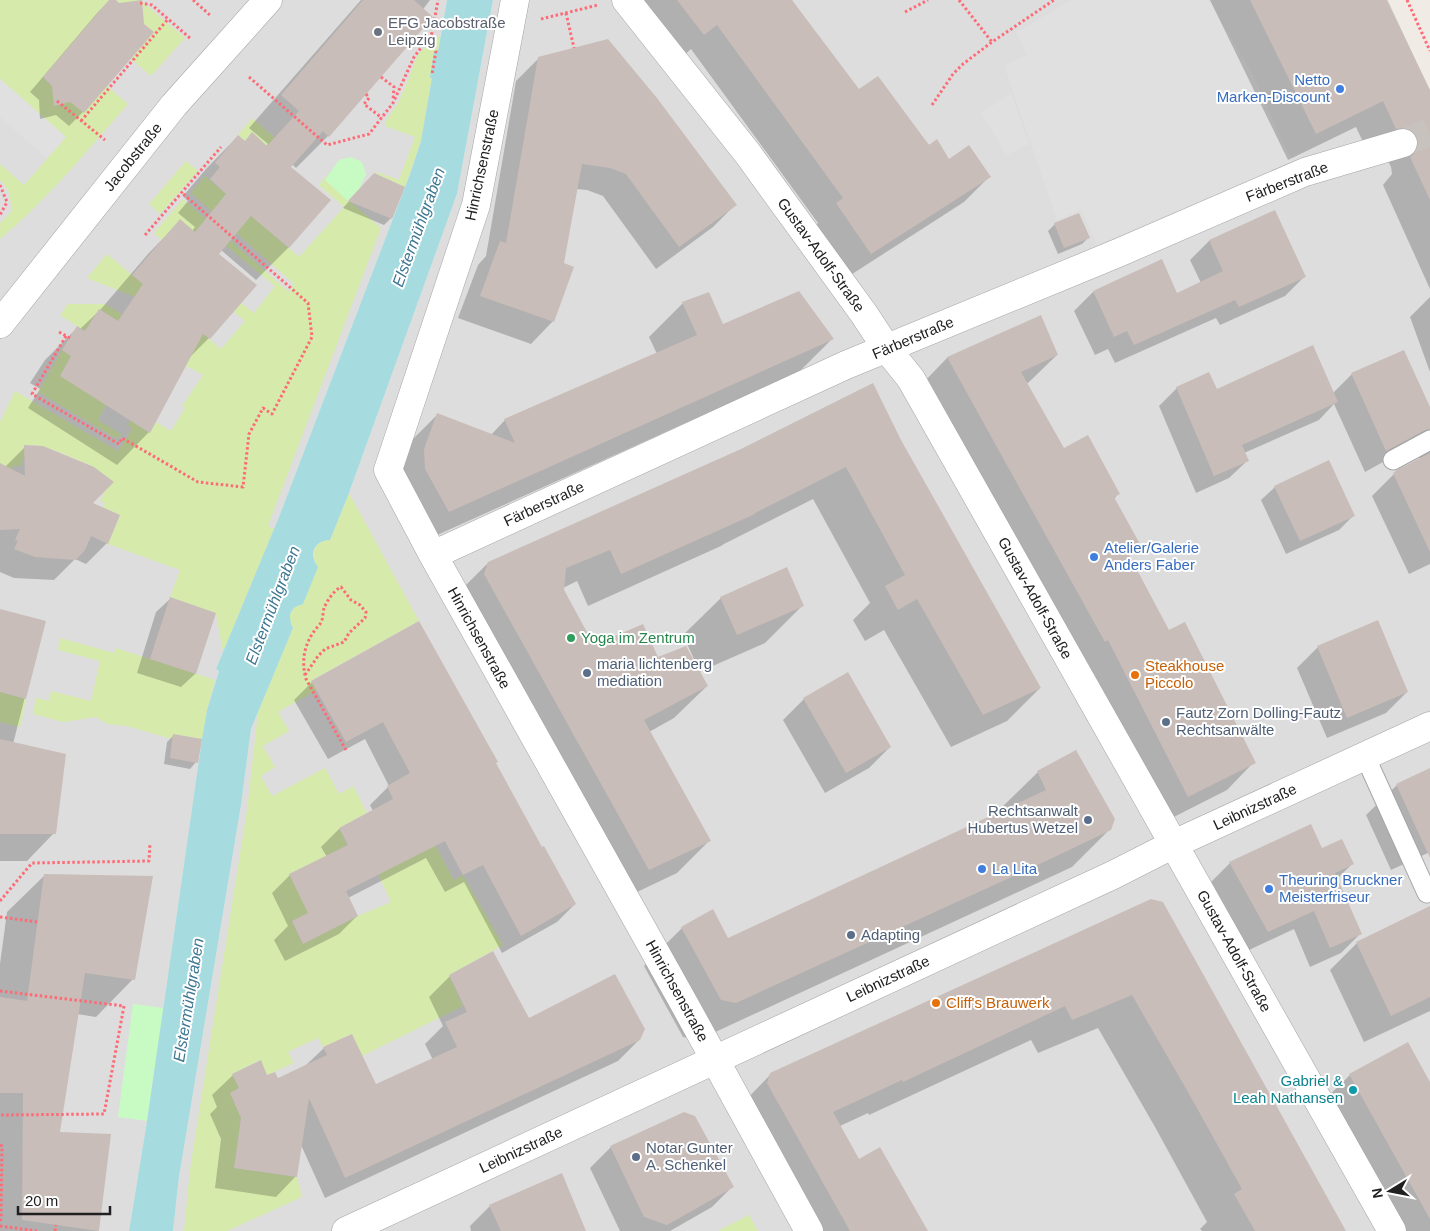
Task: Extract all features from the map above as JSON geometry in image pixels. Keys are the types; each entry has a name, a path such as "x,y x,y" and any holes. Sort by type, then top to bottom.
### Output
{"street":[{"name":"Jacobstraße","path":"1,321 174,106 268,0"},
{"name":"Gustav-Adolf-Straße","path":"613,2 748,154 911,379 1392,1231"},
{"name":"Hinrichsenstraße","path":"513,13 476,205 388,470 433,555 809,1231"},
{"name":"Färberstraße","path":"433,555 846,365 1305,172 1403,143"},
{"name":"Leibnizstraße","path":"346,1231 1430,726"}],"lane":[{"path":"1393,460 1430,440"},
{"path":"1365,756 1428,893"}],"path":[{"path":"193,0 211,16"},
{"path":"249,77 327,145 369,134 393,103 414,57 432,33 438,0"},
{"path":"905,12 928,0"},
{"path":"959,0 992,42"},
{"path":"932,105 953,74 963,64 1054,0"},
{"path":"1407,0 1430,51"},
{"path":"513,13 566,13 613,2"},
{"path":"140,3 152,5 191,39"},
{"path":"566,13 574,48"},
{"path":"81,121 168,19"},
{"path":"426,41 433,44 436,51 432,74"},
{"path":"381,77 394,87 393,103"},
{"path":"366,94 369,98 364,104 382,118"},
{"path":"57,101 105,140"},
{"path":"146,235 221,148"},
{"path":"0,185 7,202 0,215"},
{"path":"66,336 32,394 119,444 122,438 198,482 243,487 249,434 262,408 272,414 312,337 308,303 182,193"},
{"path":"59,332 70,338"},
{"path":"305,675 325,649 344,642 349,633 365,618 366,612 360,605 351,600 341,587 330,598 325,607 322,622 314,630 307,642 303,670 305,675 346,750"},
{"path":"0,901 32,863 150,862 150,843"},
{"path":"0,917 38,922"},
{"path":"0,991 124,1006 104,1114 0,1115"},
{"path":"0,1145 2,1146 0,1224 37,1231"},
{"path":"55,1231 56,1225"}],"shaded area":[{"path":"0,0 447,0 421,141 410,174 279,517 216,669 219,671 207,710 202,739 147,1121 129,1231 0,1231"},
{"path":"493,0 1388,0 1430,92 1430,1231 173,1231 179,1177 241,805 251,729 349,493 457,194"},
{"path":"1071,0 1208,0 1251,71 1292,161 1097,245 1081,209 1057,220 1004,65 1027,55 1016,33"},
{"path":"0,79 66,137 47,158 0,117"},
{"path":"1011,94 1029,144 1007,155 981,113"}],"green space":[{"path":"0,0 109,0 43,78 54,87 53,94 57,101 107,86 128,104 51,191 0,239 0,223 11,212 11,203 6,187 0,180 0,164 24,185 66,137 0,79"},
{"path":"116,0 140,0 185,38 151,76 131,59 154,32 139,20 142,16 143,7 140,3 124,6"},
{"path":"440,35 438,52 434,51 430,78 432,78 421,141 405,187 375,173 377,172 399,180 415,137 385,126 385,122 398,103 416,58 420,52"},
{"path":"252,118 295,155 273,139 267,146 252,133 245,141 238,135"},
{"path":"351,157 362,162 366,174 359,189 348,201 325,180 339,160"},
{"path":"186,161 198,171 160,214 149,204"},
{"path":"330,171 325,180 381,228 268,526 274,529 223,652 216,613 170,597 180,570 108,544 120,515 103,507 105,503 100,501 110,486 109,478 98,474 90,465 54,450 52,455 36,445 28,445 20,467 15,465 12,469 3,465 0,471 0,422 15,391 118,451 132,429 128,425 131,420 150,433 156,422 171,431 185,408 182,406 203,375 187,366 184,370 169,359 135,297 87,278 107,254 221,349 245,321 234,312 241,303 254,313 275,286 201,225 195,232 163,241 154,233 183,199 289,292 294,284 191,193 205,176 299,257 344,207 319,185"},
{"path":"68,304 105,304 122,314 118,321 99,309 85,331 60,315"},
{"path":"62,350 71,356 106,405 98,420 121,434 117,439 38,392"},
{"path":"349,493 419,621 312,680 317,690 278,712 289,731 263,746 275,767 261,776 272,796 325,768 339,794 353,786 367,813 339,828 347,845 328,855 308,913 292,921 303,944 358,916 391,902 378,874 435,845 454,880 463,875 503,945 449,975 463,1006 362,1056 352,1034 323,1047 318,1038 288,1052 294,1063 267,1075 260,1060 232,1074 239,1088 230,1093 241,1118 235,1168 297,1177 302,1197 227,1231 184,1231 190,1169 247,810 258,712 293,628 290,621 291,613 298,605 316,564 314,551 321,542 330,540"},
{"path":"60,638 114,653 116,648 215,680 202,739 174,734 172,739 127,726 107,724 96,717 63,722 33,714 36,698 49,701 51,691 91,701 100,661 58,650"},
{"path":"0,692 26,699 20,727 0,722"},
{"path":"133,1004 164,1008 147,1121 118,1117"},
{"path":"749,1215 758,1231 718,1231"}],"water":[{"name":"Elstermühlgraben","path":"447,0 493,0 457,194 349,493 330,540 320,543 314,549 314,558 318,567 303,604 295,607 291,613 290,620 293,628 251,729 241,805 179,1177 173,1231 129,1231 147,1121 202,739 207,710 219,671 216,669 279,517 410,174 421,141 432,78 430,78 434,51 438,51"}],"building":[{"path":"109,0 116,0 119,3 142,0 144,24 154,32 84,113 70,102 54,106 52,86 43,77"},
{"path":"363,0 414,0 433,17 329,137 323,131 291,167 331,200 289,248 251,216 219,254 257,285 210,339 203,334 150,433 60,376 71,356 62,350 77,326 85,331 99,309 118,321 143,284 132,275 180,219 195,232 226,194 210,179 220,167 215,163 238,135 245,141 252,132 267,146 299,111 281,95"},
{"path":"677,0 792,0 859,89 878,76 929,145 937,139 949,159 969,145 991,177 871,254 836,203 843,198 717,25 704,35"},
{"path":"1250,0 1387,0 1430,90 1430,200 1410,157 1418,147 1418,138 1413,131 1407,128 1396,129 1383,101 1316,134"},
{"path":"608,39 657,98 737,205 679,247 626,174 610,168 582,164 564,263 574,267 554,322 480,296 500,241 506,243 538,57"},
{"path":"374,173 405,187 392,219 348,201"},
{"path":"1275,210 1306,277 1239,307 1235,300 1134,345 1127,331 1114,337 1093,291 1162,259 1177,293 1223,271 1209,240"},
{"path":"1079,213 1090,238 1064,248 1054,223"},
{"path":"799,291 834,339 449,512 425,469 424,449 437,413 515,443 504,419 697,335 682,302 709,292 723,324"},
{"path":"1041,315 1058,355 1021,372 1064,448 1088,435 1120,494 1114,497 1140,544 1127,551 1169,630 1185,622 1256,763 1188,797 1108,640 1105,642 947,357"},
{"path":"1313,345 1338,402 1242,445 1249,461 1214,476 1176,387 1209,372 1217,389"},
{"path":"1404,350 1430,407 1430,429 1386,451 1351,373"},
{"path":"873,383 901,440 1041,688 983,715 917,599 898,610 885,586 905,575 846,467 755,514 621,574 610,550 566,568 564,590 594,645 643,624 658,657 686,646 708,686 644,720 711,841 649,870 484,574 488,562 741,449"},
{"path":"24,445 43,446 94,467 114,482 93,503 120,515 108,544 91,536 85,550 76,560 35,557 14,549 18,541 15,540 20,529 0,530 0,463 25,476"},
{"path":"1430,453 1430,552 1393,473"},
{"path":"1329,460 1355,516 1300,541 1274,486"},
{"path":"787,567 804,606 737,635 720,597"},
{"path":"170,597 216,613 196,674 150,659"},
{"path":"0,609 46,621 26,699 0,692"},
{"path":"1378,620 1408,692 1347,718 1317,646"},
{"path":"419,621 498,762 496,763 542,847 544,846 576,904 521,936 483,865 463,875 445,841 346,891 358,916 303,944 292,921 308,913 289,874 348,845 339,828 393,799 387,786 410,773 383,722 346,742 311,681"},
{"path":"848,672 891,747 846,773 803,698"},
{"path":"173,734 202,739 198,763 170,758"},
{"path":"0,739 66,754 56,834 0,834"},
{"path":"1076,750 1115,819 1111,830 736,1003 721,1000 681,927 713,909 728,938 1046,790 1037,771"},
{"path":"1430,768 1430,858 1396,784"},
{"path":"1311,824 1322,848 1342,839 1354,864 1335,873 1362,934 1330,948 1314,911 1268,932 1229,862"},
{"path":"44,874 153,876 135,980 85,973 60,1132 111,1134 99,1231 22,1220 23,1093 0,1093 0,997 27,1001"},
{"path":"1151,899 1163,902 1346,1231 1255,1231 1234,1194 1242,1189 1132,995 1072,1020 1065,1006 903,1082 902,1080 833,1112 859,1159 880,1147 928,1231 850,1231 767,1083 770,1073"},
{"path":"1430,906 1430,997 1391,1016 1356,942"},
{"path":"493,951 529,1018 615,974 645,1029 640,1040 345,1178 309,1098 297,1177 234,1168 241,1118 230,1093 239,1088 232,1074 261,1060 267,1075 275,1072 278,1078 327,1055 323,1047 352,1034 376,1084 457,1047 445,1022 467,1012 449,975"},
{"path":"1408,1042 1430,1082 1430,1219 1349,1074"},
{"path":"684,1112 695,1116 734,1187 667,1225 644,1217 610,1146"},
{"path":"562,1173 586,1231 501,1231 489,1205"}],"tunnel":[{"path":"1403,143 1430,132"}],"place":[{"name":"EFG Jacobstraße Leipzig","path":"378,32"},
{"name":"Netto Marken-Discount","path":"1340,89"},
{"name":"Atelier/Galerie Anders Faber","path":"1094,557"},
{"name":"Yoga im Zentrum","path":"571,638"},
{"name":"maria lichtenberg mediation","path":"587,673"},
{"name":"Steakhouse Piccolo","path":"1135,675"},
{"name":"Fautz Zorn Dolling-Fautz Rechtsanwälte","path":"1166,722"},
{"name":"Rechtsanwalt Hubertus Wetzel","path":"1088,820"},
{"name":"La Lita","path":"982,869"},
{"name":"Theuring Bruckner Meisterfriseur","path":"1269,889"},
{"name":"Adapting","path":"851,935"},
{"name":"Cliff's Brauwerk","path":"936,1003"},
{"name":"Gabriel & Leah Nathansen","path":"1353,1090"},
{"name":"Notar Gunter A. Schenkel","path":"636,1157"}]}
